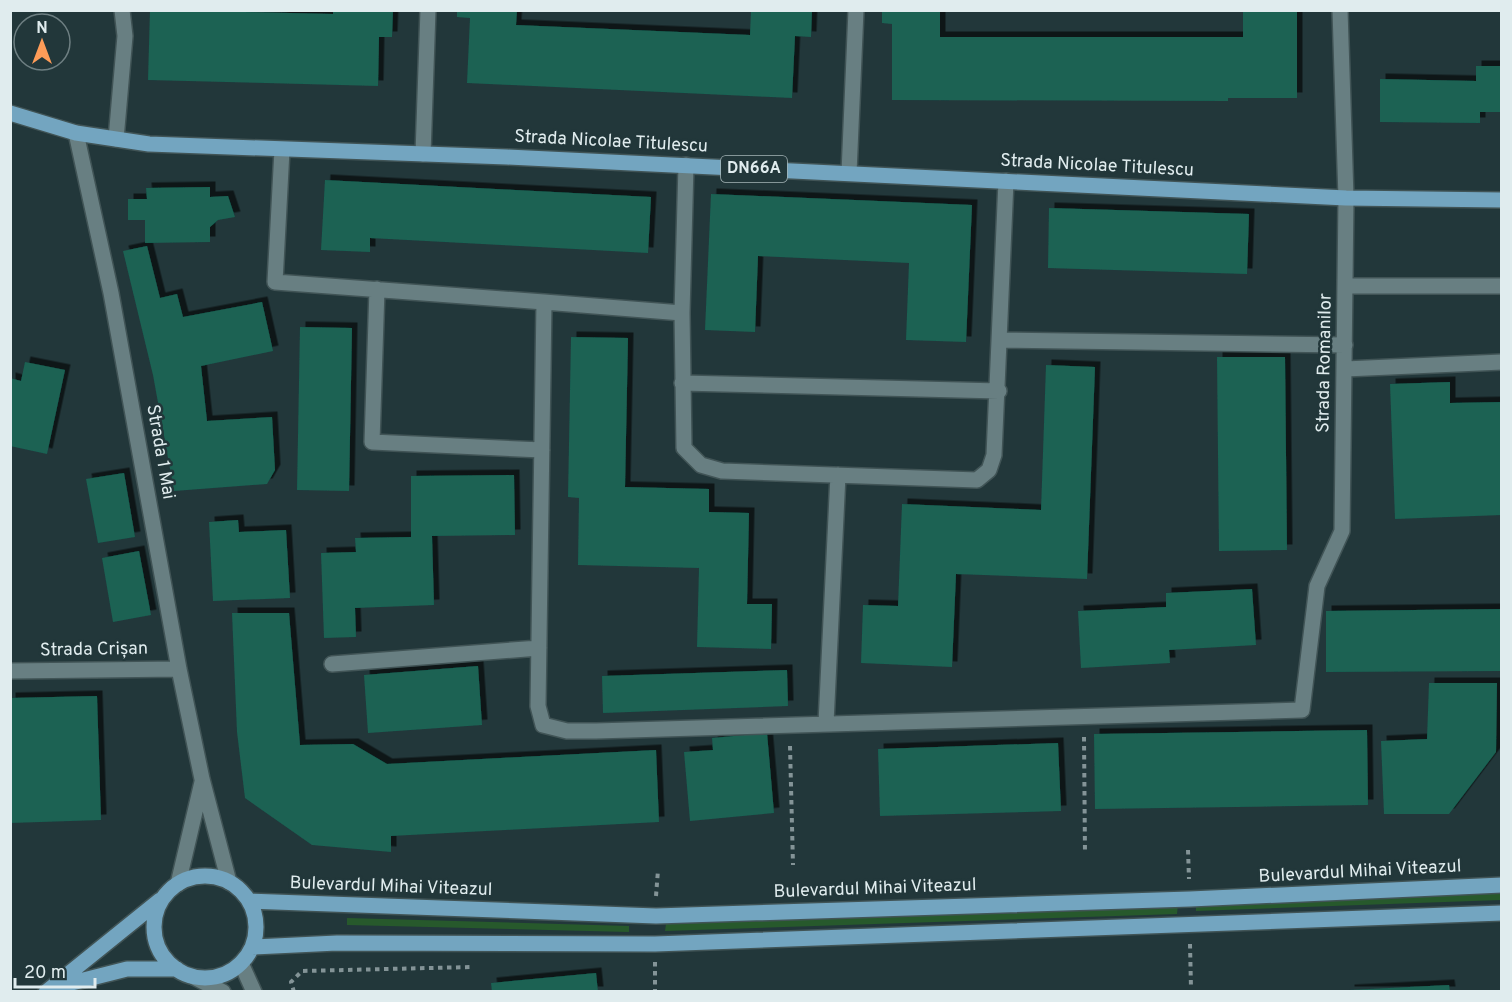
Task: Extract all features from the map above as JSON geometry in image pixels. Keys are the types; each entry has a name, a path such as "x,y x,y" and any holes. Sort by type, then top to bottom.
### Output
{"main road":[{"name":"Strada Nicolae Titulescu","path":"10,113 76,133 149,144 686,165 1346,198 1502,200"},
{"path":"48,990 178,884 194,877 212,876 229,882 250,901 255,916 256,932 252,947 241,963 228,973 211,978 194,977 177,969 165,959 157,945 154,929 156,913 163,898"},
{"name":"Bulevardul Mihai Viteazul","path":"250,901 656,916 1190,899 1502,885"},
{"path":"252,947 349,943 655,944 1502,913"},
{"path":"48,990 127,969 177,969"}],"street":[{"path":"116,139 125,36 122,10"},
{"path":"423,154 428,10"},
{"path":"849,173 856,10"},
{"name":"Strada Romanilor","path":"1084,717 1302,710 1317,586 1342,531 1346,198 1340,10"},
{"name":"Strada 1 Mai","path":"76,133 111,293 179,669 202,779 229,882"},
{"path":"282,150 275,282 682,314"},
{"path":"686,165 682,314 684,448 701,465 722,471 977,480 989,470 994,455 999,391 1006,181"},
{"path":"1346,286 1502,286"},
{"path":"378,289 372,442 542,450"},
{"path":"544,302 538,706 543,725 567,731 596,731 1084,717"},
{"path":"999,340 1345,345"},
{"path":"1345,369 1502,362"},
{"path":"682,383 999,391"},
{"path":"826,723 837,475"},
{"path":"332,664 539,648"},
{"name":"Strada Crișan","path":"10,671 179,669"},
{"name":"Strada 1 Mai","path":"178,884 202,779"},
{"path":"241,963 254,992"},
{"path":"194,977 223,992"}],"path":[{"path":"1084,717 1085,854"},
{"path":"790,724 793,865"},
{"path":"1188,850 1190,899"},
{"path":"1190,944 1191,988"},
{"path":"655,961 655,992"}],"green space":[{"path":"1502,893 1501,900 1196,911 1196,904"},
{"path":"1178,904 1177,914 665,931 666,924"},
{"path":"347,918 629,926 629,932 347,925"}],"building":[{"path":"150,10 333,14 333,10 393,10 392,37 379,37 378,86 148,80"},
{"path":"457,10 517,10 516,25 750,35 751,10 812,10 811,37 795,36 792,98 467,83 470,18 457,17"},
{"path":"882,10 940,10 940,37 1243,37 1243,10 1297,10 1297,98 1228,98 1228,101 892,100 892,24 882,23"},
{"path":"1476,66 1502,66 1502,112 1480,112 1480,123 1380,122 1380,79 1476,81"},
{"path":"325,180 651,197 648,253 370,238 370,252 321,250"},
{"path":"210,187 210,197 228,196 235,217 218,220 210,227 210,242 145,243 145,220 128,220 128,199 147,199 146,188"},
{"path":"711,194 972,205 966,342 906,340 909,263 758,256 755,332 705,330"},
{"path":"1049,208 1249,214 1247,274 1048,268"},
{"path":"147,246 160,298 177,294 183,317 262,302 273,351 201,366 207,421 272,417 275,470 267,484 174,491 153,375 123,251"},
{"path":"300,327 352,328 349,491 297,490"},
{"path":"571,337 628,338 625,487 709,489 709,512 749,513 747,604 772,604 771,649 697,647 699,568 578,565 579,498 568,497"},
{"path":"1217,357 1285,357 1287,550 1219,551"},
{"path":"25,362 65,370 47,454 10,446 10,378 21,381"},
{"path":"1046,365 1095,367 1087,579 956,574 952,667 861,663 863,605 898,606 902,504 1041,510"},
{"path":"1450,382 1450,403 1502,402 1502,515 1395,519 1390,384"},
{"path":"124,473 135,537 98,543 86,479"},
{"path":"514,475 515,535 432,536 434,605 355,608 356,637 324,638 321,553 356,552 355,538 411,537 411,476"},
{"path":"238,520 239,532 286,530 290,598 213,601 209,522"},
{"path":"139,551 151,615 113,622 102,558"},
{"path":"1252,589 1256,645 1169,650 1170,663 1081,668 1078,611 1166,607 1166,593"},
{"path":"1502,609 1502,671 1326,672 1326,611"},
{"path":"232,613 289,613 300,745 353,744 387,764 656,750 659,822 391,836 391,852 312,845 245,798 237,732"},
{"path":"478,666 482,725 368,733 364,675"},
{"path":"787,670 788,706 603,713 602,676"},
{"path":"1429,683 1497,683 1496,752 1449,814 1384,814 1381,741 1427,739"},
{"path":"97,696 101,820 10,823 10,698"},
{"path":"1367,730 1368,805 1095,809 1094,734"},
{"path":"767,733 774,813 690,821 684,752 713,750 712,738"},
{"path":"1058,743 1061,811 880,816 878,749"},
{"path":"596,973 598,992 492,992 491,983"},
{"path":"1449,985 1450,992 1349,992 1349,990"}]}
